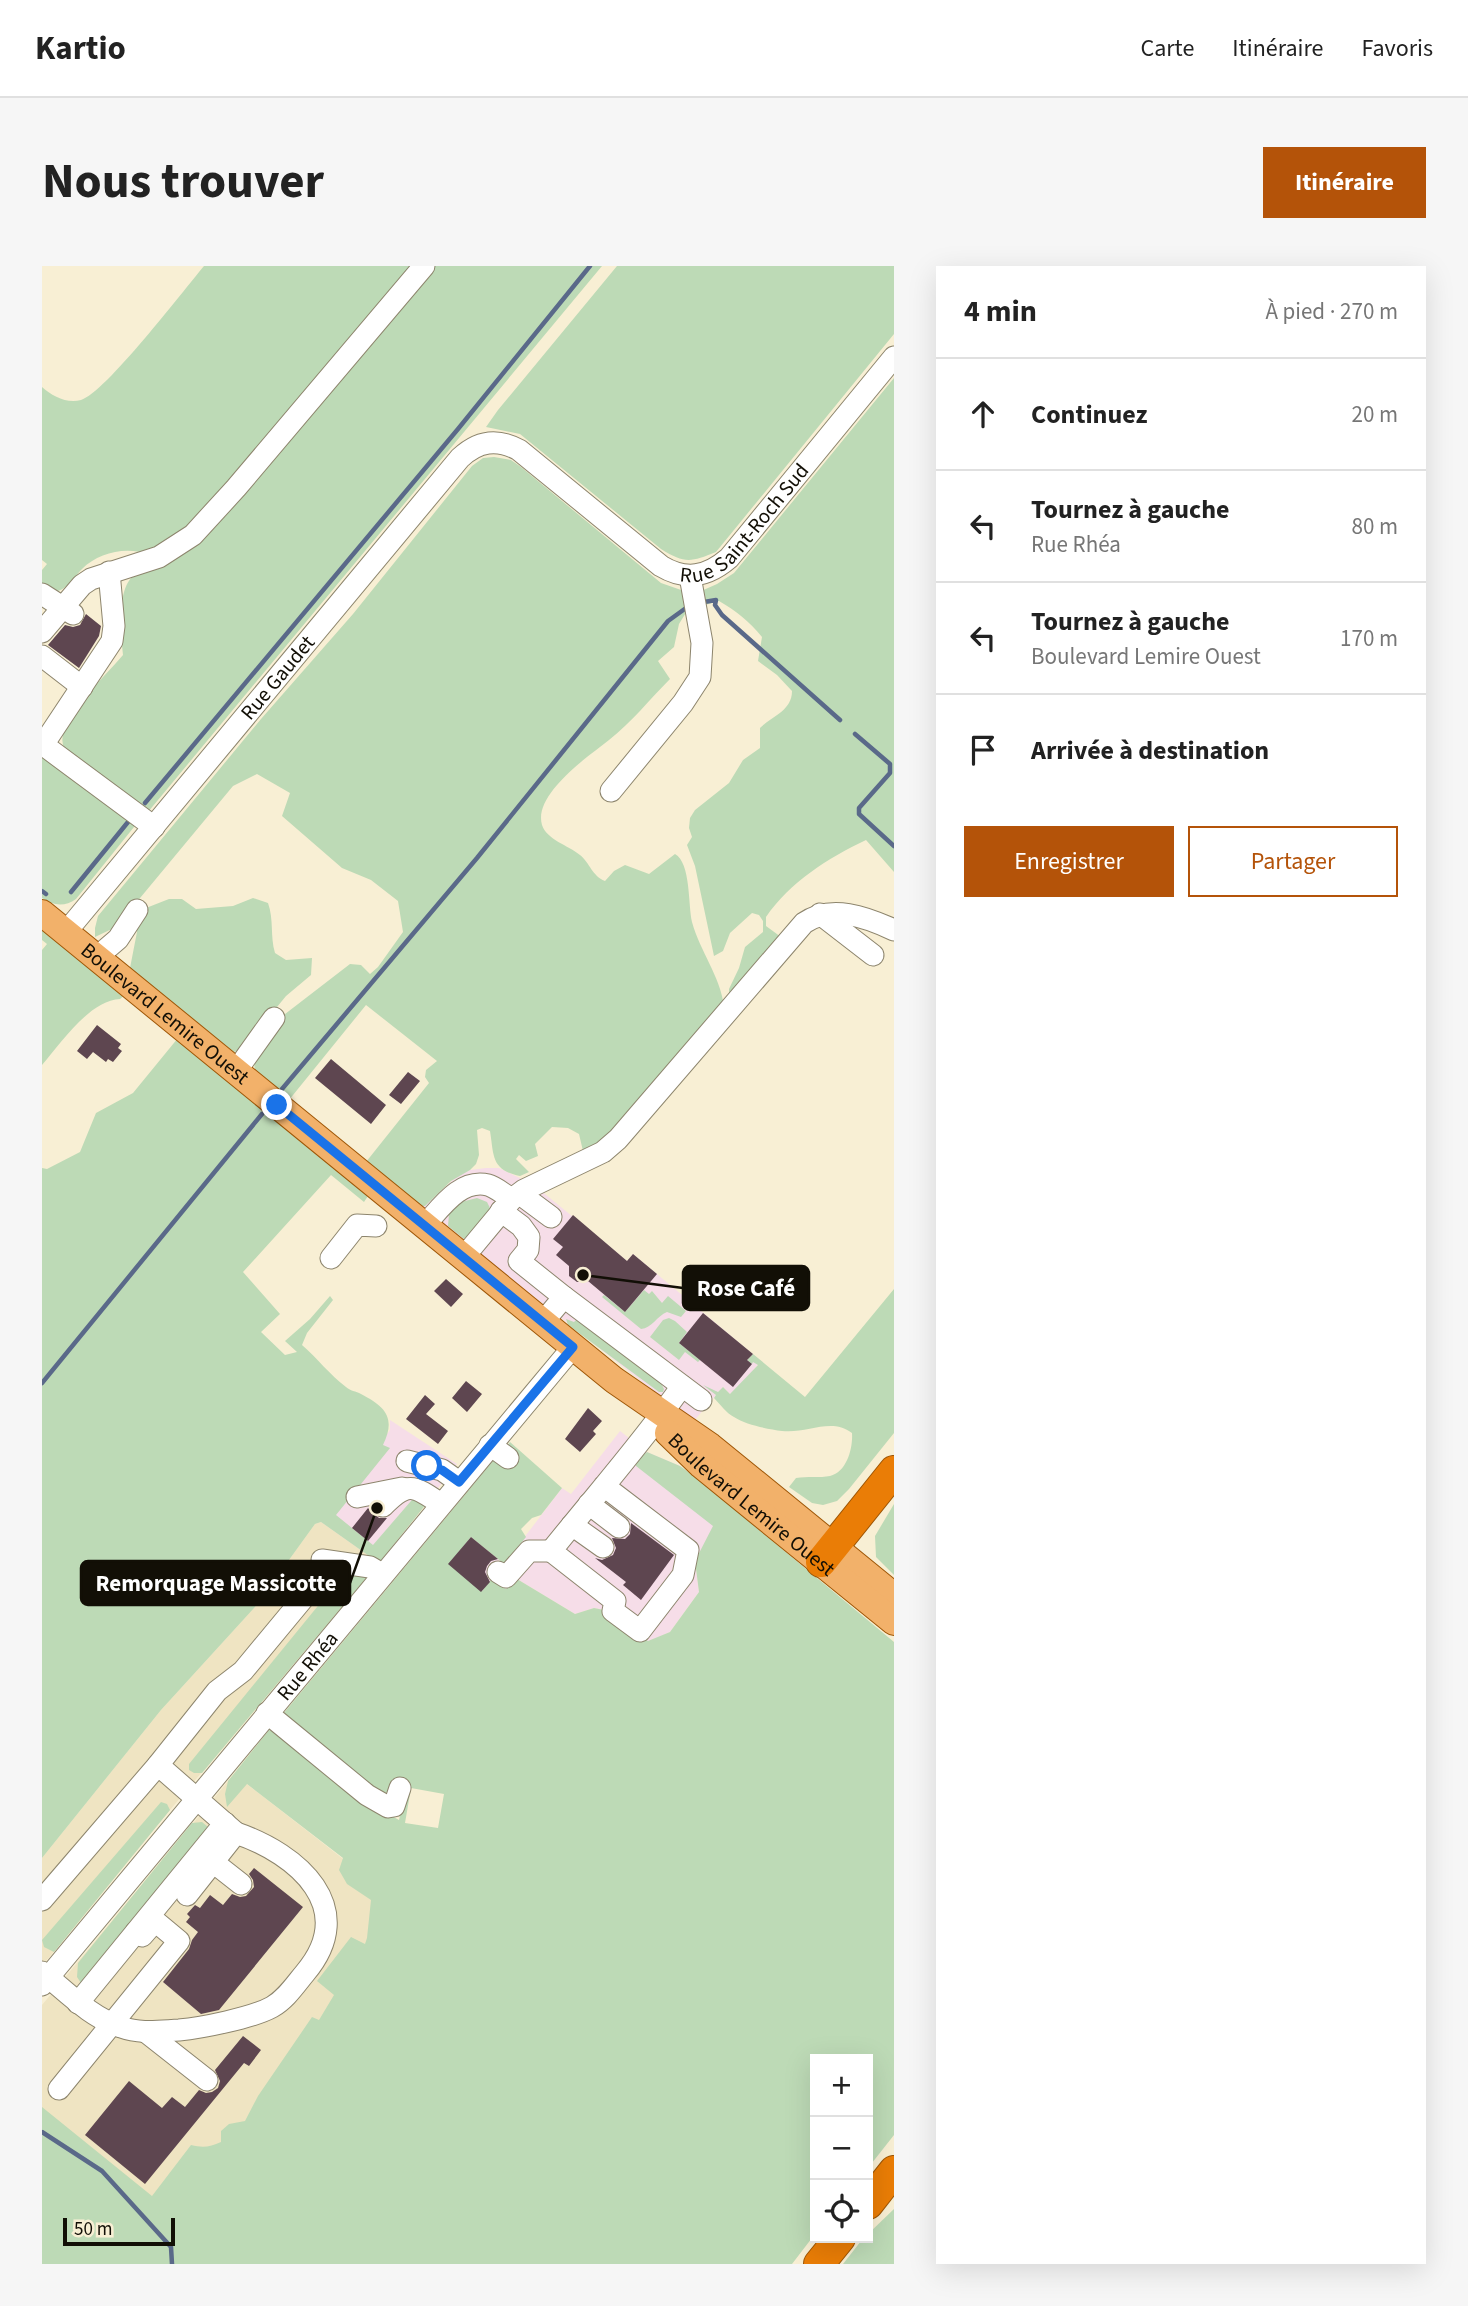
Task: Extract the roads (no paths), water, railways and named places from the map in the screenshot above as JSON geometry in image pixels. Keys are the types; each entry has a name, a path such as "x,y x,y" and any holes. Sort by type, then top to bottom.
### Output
{"highway":[{"path":"827,1554 894,1471"},
{"path":"819,2264 836,2243"}],"main road":[{"name":"Boulevard Lemire Ouest","path":"42,913 660,1418 701,1465 827,1554 894,1596"},
{"name":"Boulevard Lemire Ouest","path":"660,1418 710,1446 827,1554 894,1622"}],"street":[{"path":"48,632 68,611 82,585 109,572 159,556 193,535 424,266"},
{"name":"Rue Saint-Roch Sud","path":"502,443 526,455 662,566 690,576 712,571 729,558 894,357"},
{"name":"Rue Gaudet","path":"66,933 460,458 479,445 502,443"},
{"path":"109,572 114,634 107,650 43,744 154,827"},
{"path":"611,792 684,703 700,677 702,643 690,576"},
{"path":"42,594 68,611"},
{"path":"42,656 82,687"},
{"path":"97,957 118,939 137,910"},
{"path":"463,1258 511,1201 603,1152 618,1139 804,923 820,914 849,914 873,920 894,930"},
{"path":"820,914 873,955"},
{"path":"236,1071 274,1018"},
{"path":"424,1226 458,1191 479,1184 491,1186 511,1201 551,1217"},
{"path":"511,1201 521,1226 529,1237 528,1250 519,1261 701,1400"},
{"path":"331,1258 357,1225 369,1234 396,1203"},
{"path":"543,1322 564,1297"},
{"name":"Rue Rhéa","path":"44,1978 573,1347"},
{"path":"551,1551 660,1418 682,1386"},
{"path":"490,1445 508,1458"},
{"path":"407,1461 434,1467 459,1482"},
{"path":"498,1572 506,1577 529,1551 551,1551 615,1601 613,1611 640,1631 683,1575 688,1550 604,1486"},
{"path":"383,1506 397,1492 409,1487"},
{"path":"357,1497 409,1487 418,1489 441,1504"},
{"path":"589,1504 619,1527"},
{"path":"572,1525 603,1547"},
{"path":"322,1560 370,1567 383,1574"},
{"path":"42,1900 158,1765 217,1691 243,1671 306,1594"},
{"path":"267,1713 368,1795 388,1807 394,1806 400,1788"},
{"path":"44,1978 111,2023 146,2032 201,2028 270,2008 284,1999 317,1959 327,1933 327,1917 315,1887 280,1853 263,1842 230,1828 158,1765"},
{"path":"187,1895 213,1861 230,1828"},
{"path":"78,2003 136,1932 230,1828"},
{"path":"213,1861 241,1884"},
{"path":"59,2089 179,1941 155,1921 142,1936 136,1932"},
{"path":"146,2032 207,2080"}],"waterway":[{"path":"145,803 458,429 590,266"},
{"path":"704,602 716,600 715,605 722,615 840,720"},
{"path":"282,1089 477,858 668,621 686,608"},
{"path":"855,734 890,764 890,773 859,808 859,814 894,846"},
{"path":"71,892 128,822"},
{"path":"42,891 46,894"},
{"path":"42,1383 262,1114"},
{"path":"42,2132 102,2171 171,2247 172,2264"}],"place":[{"name":"Rose Café","path":"583,1275"},
{"name":"Remorquage Massicotte","path":"377,1508"}]}
